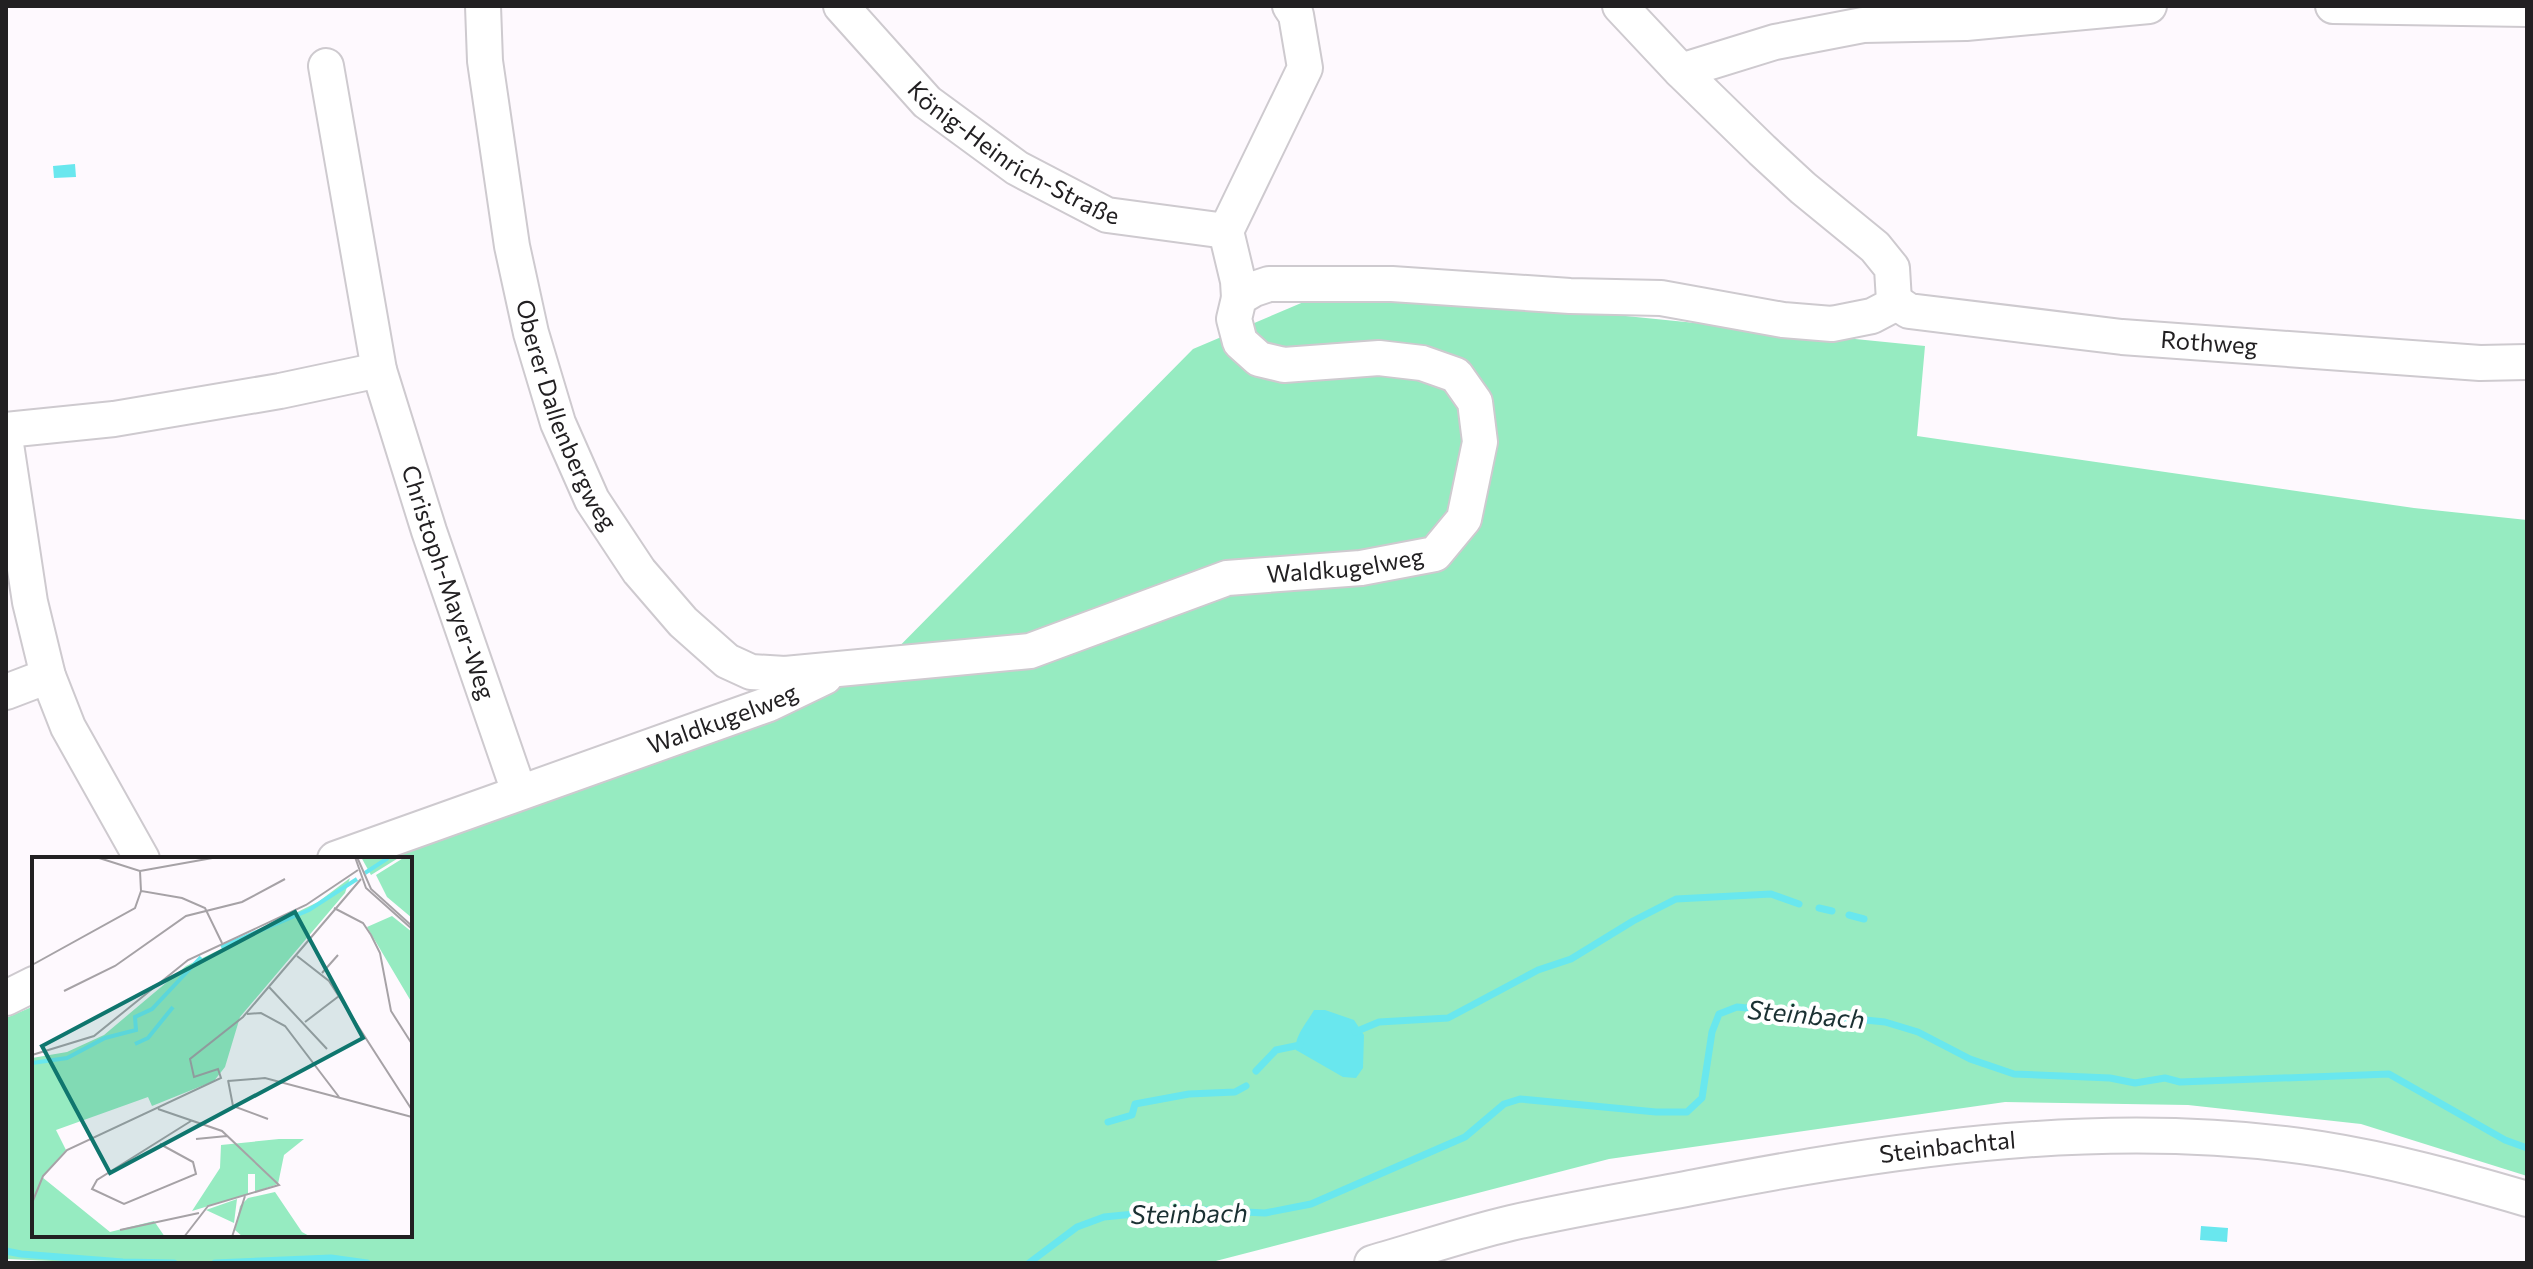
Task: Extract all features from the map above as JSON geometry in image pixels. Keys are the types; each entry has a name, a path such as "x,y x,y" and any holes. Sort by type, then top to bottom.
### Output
{"street":[{"name":"Oberer Dallenbergweg","path":"483,6 485,61 512,246 531,333 558,423 592,500 639,571 683,622 727,661 751,672 785,674 843,668"},
{"name":"König-Heinrich-Straße","path":"841,6 927,102 1017,168 1107,215 1226,231"},
{"path":"1226,231 1305,68 1296,15 1290,6"},
{"path":"1239,298 1269,284 1392,284 1570,296 1661,298 1783,320 1832,324 1872,316 1891,306 1894,301 1892,268 1875,247 1803,188 1681,71 1620,6"},
{"path":"1681,71 1775,42 1863,25 1966,23 2018,12 2149,6"},
{"path":"2333,6 2527,9"},
{"name":"Christoph-Mayer-Weg","path":"326,66 379,370 429,531 519,792"},
{"name":"Waldkugelweg","path":"340,857 769,704 843,668 1030,651 1227,578 1361,568 1435,554 1464,519 1480,442 1475,402 1456,375 1422,363 1379,358 1284,365 1259,359 1240,342 1234,319 1239,298 1238,281 1226,231"},
{"name":"Rothweg","path":"1894,301 1909,311 2122,337 2480,363 2527,362"},
{"path":"6,430 114,419 280,391 379,370"},
{"path":"6,444 27,587 48,676 68,727 141,857"},
{"path":"6,692 48,676"},
{"path":"6,998 32,985"},
{"name":"Steinbachtal","path":"1372,1263 1510,1223 1782,1170 1916,1151 2088,1135 2220,1139 2320,1149 2430,1171 2527,1199"}],"green space":[{"path":"1339,287 1925,346 1917,436 2414,508 2527,520 2527,1176 2361,1124 2188,1105 2005,1102 1609,1159 1208,1263 99,1263 6,1259 6,1018 32,1007 32,1237 412,1237 412,857 382,857 869,677 1193,349"}],"water":[{"path":"75,164 76,177 54,178 53,166"},
{"path":"1314,1010 1325,1010 1354,1020 1364,1035 1363,1068 1356,1078 1343,1077 1296,1050 1299,1035"},
{"path":"2201,1226 2228,1228 2227,1242 2200,1240"}],"waterway":[{"path":"1355,1032 1379,1022 1448,1018 1538,970 1571,959 1676,899 1771,894 1799,904"},
{"path":"1819,908 1832,911"},
{"path":"1849,915 1864,919"},
{"name":"Steinbach","path":"1029,1263 1077,1227 1104,1217 1185,1209 1265,1213 1311,1204 1465,1137 1504,1104 1520,1099 1656,1112 1687,1112 1702,1098 1712,1032 1719,1014 1737,1007 1885,1022 1918,1032 1970,1059 2014,1074 2110,1078 2135,1083 2165,1078 2180,1082 2389,1074 2505,1140 2527,1148"},
{"path":"1256,1071 1276,1050 1300,1045"},
{"path":"1108,1122 1132,1115 1135,1104 1189,1094 1235,1092 1246,1086"},
{"name":"Steinbach","path":"6,1251 123,1262 174,1263"},
{"name":"Steinbach","path":"215,1263 331,1258 367,1263"}]}
